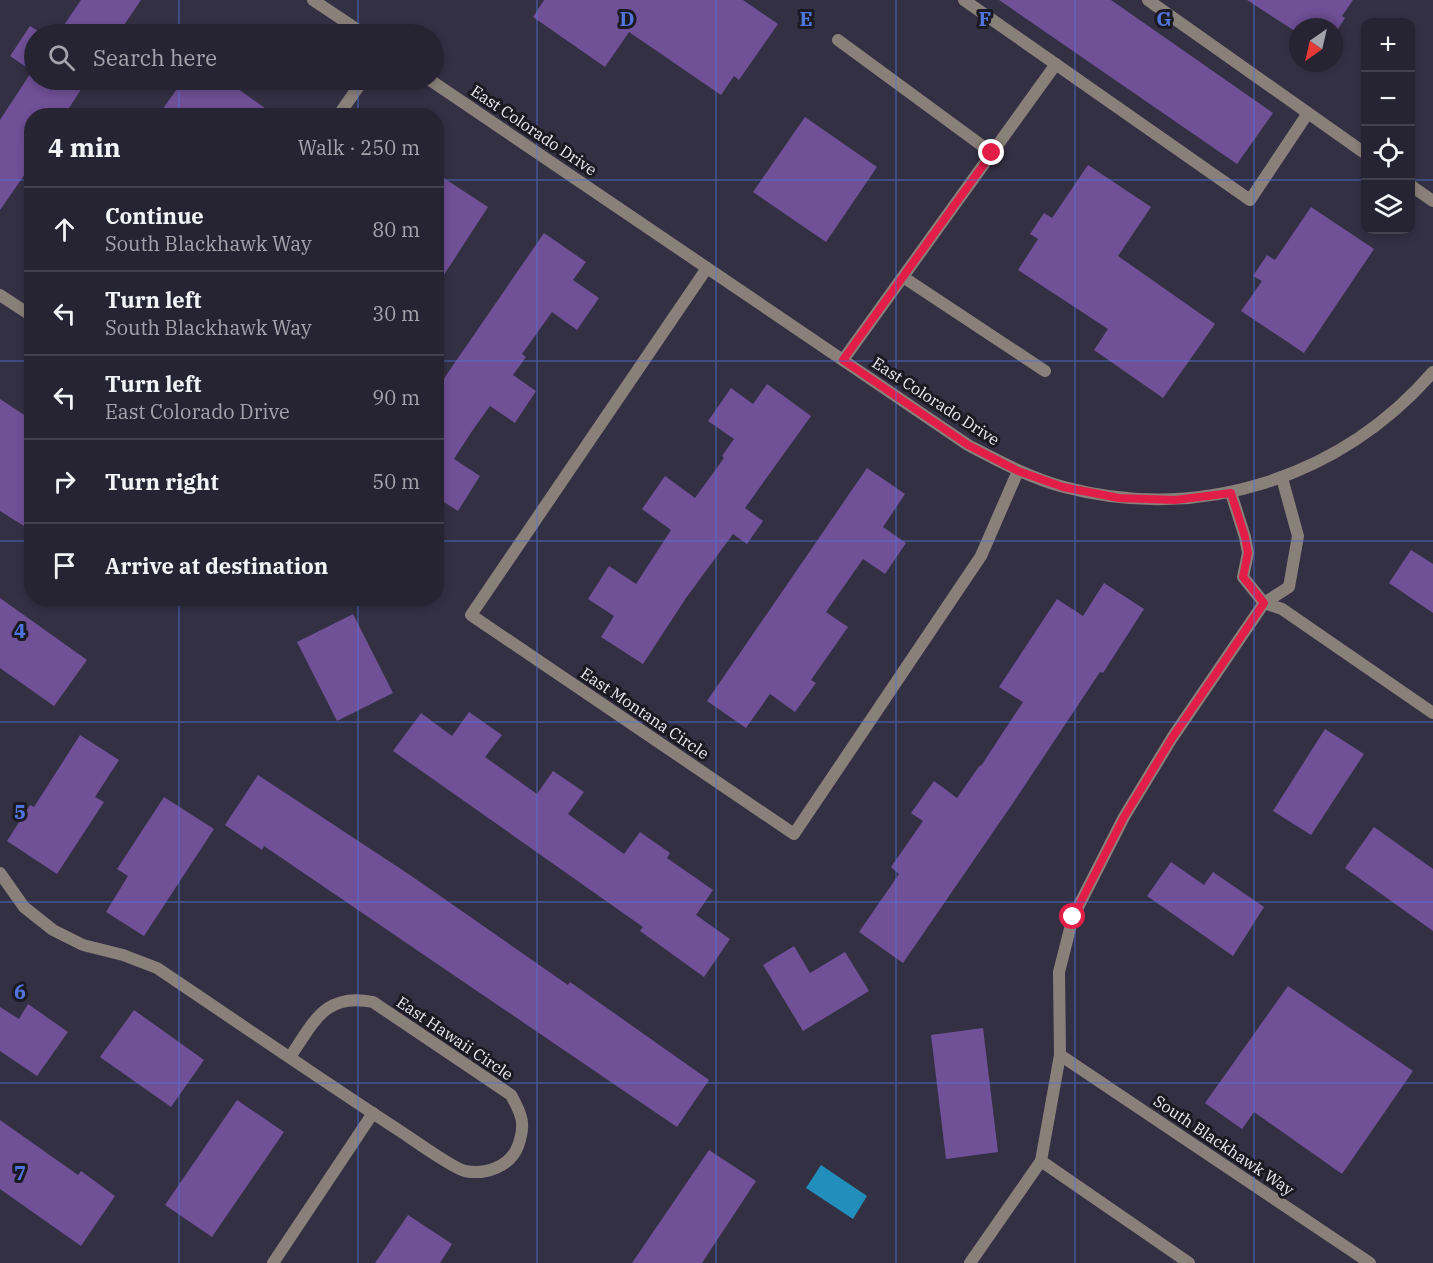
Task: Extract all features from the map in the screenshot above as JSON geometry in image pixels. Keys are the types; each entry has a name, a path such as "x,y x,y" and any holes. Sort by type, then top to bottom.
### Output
{"street":[{"path":"313,0 349,24"},
{"path":"964,0 1250,200 1308,113"},
{"path":"1148,0 1361,151"},
{"path":"837,40 992,153"},
{"path":"843,360 1056,64"},
{"path":"344,108 356,90"},
{"name":"East Colorado Drive","path":"444,90 968,445 1018,471 1063,487 1119,498 1175,500 1231,493 1281,478 1337,453 1369,433 1412,397 1433,372"},
{"path":"1415,188 1433,201"},
{"name":"East Montana Circle","path":"707,268 471,615 794,834 981,556 1018,471"},
{"path":"903,277 1045,370"},
{"path":"0,295 24,311"},
{"path":"970,1263 1041,1161 1060,1055 1059,972 1073,917 1124,817 1160,758 1264,603 1289,587 1299,536 1281,478"},
{"path":"1231,493 1248,553 1243,577 1264,603 1282,609 1433,713"},
{"name":"East Hawaii Circle","path":"0,873 24,907 53,930 83,945 123,955 157,968 462,1171 485,1173 505,1164 516,1151 523,1133 521,1115 510,1095 373,1002 357,999 336,1002 319,1015 290,1056"},
{"name":"South Blackhawk Way","path":"1060,1055 1370,1263"},
{"path":"273,1263 373,1113"},
{"path":"1041,1161 1188,1263"}],"water":[{"path":"821,1165 867,1196 853,1219 806,1188"}],"building":[{"path":"81,0 141,0 125,24 65,24"},
{"path":"544,0 743,0 778,24 739,80 734,76 721,95 629,32 605,67 533,17"},
{"path":"999,0 1111,0 1273,113 1237,164"},
{"path":"1247,0 1353,0 1342,16 1345,18 1343,21 1343,18 1289,18 1289,27"},
{"path":"24,35 24,66 10,56"},
{"path":"24,83 24,90 81,90 69,108 24,108 24,176 0,210 0,120"},
{"path":"176,90 240,90 265,108 164,108"},
{"path":"805,117 877,167 826,242 753,192"},
{"path":"1088,165 1151,207 1118,256 1215,324 1163,398 1094,350 1108,329 1018,270 1038,239 1030,234 1044,213 1052,218"},
{"path":"444,178 488,207 444,275"},
{"path":"1311,207 1374,249 1304,353 1241,311 1262,281 1253,276 1267,255 1275,260"},
{"path":"544,233 586,262 573,280 599,298 577,330 552,312 522,354 526,357 513,375 536,391 515,423 490,406 470,434 454,459 480,476 458,511 444,502 444,378"},
{"path":"767,384 811,416 745,508 763,521 747,544 733,534 686,598 643,664 601,637 614,616 588,599 609,566 636,584 671,530 642,509 665,476 695,498 724,458 722,456 734,439 708,421 731,388 753,404"},
{"path":"0,399 24,415 24,526 0,511"},
{"path":"867,468 905,494 883,527 906,543 885,574 863,559 826,612 848,627 811,680 816,683 795,712 770,694 746,728 707,701"},
{"path":"1411,550 1433,564 1433,613 1389,583"},
{"path":"1104,583 1144,609 1103,673 1100,672 903,963 859,932 899,874 891,867 923,821 911,813 934,781 957,798 981,766 1023,702 999,687 1057,599 1083,616"},
{"path":"0,598 87,660 54,706 0,668"},
{"path":"353,614 393,693 337,721 297,642"},
{"path":"469,712 502,735 485,757 537,794 553,771 584,792 568,814 624,854 640,832 670,853 667,858 713,890 696,915 730,939 704,977 640,931 643,927 393,751 421,713 452,736"},
{"path":"1325,729 1364,754 1311,835 1273,811"},
{"path":"80,735 119,760 95,797 104,802 57,874 7,841 30,805 34,807"},
{"path":"258,775 410,875 568,985 570,982 709,1080 677,1127 264,846 262,850 225,825"},
{"path":"164,797 214,829 144,936 106,912 128,876 117,869"},
{"path":"1374,827 1433,869 1433,931 1345,868"},
{"path":"1171,862 1204,885 1213,872 1264,907 1233,956 1147,896"},
{"path":"794,946 810,973 845,952 869,991 803,1031 763,965"},
{"path":"1288,986 1413,1071 1342,1174 1254,1112 1242,1129 1205,1103"},
{"path":"28,1004 68,1032 37,1076 0,1051 0,1007 19,1019"},
{"path":"134,1010 204,1060 171,1107 100,1057"},
{"path":"983,1028 998,1152 946,1159 931,1035"},
{"path":"237,1100 284,1132 212,1237 165,1205"},
{"path":"0,1120 78,1175 81,1171 115,1196 81,1246 0,1189"},
{"path":"709,1150 756,1181 702,1263 632,1263"},
{"path":"408,1215 452,1244 440,1263 375,1263"}],"route":[{"path":"992,153 843,360 968,445 1018,471 1063,487 1119,498 1175,500 1231,493 1248,553 1243,577 1264,603 1172,738 1124,817 1073,917"}]}
